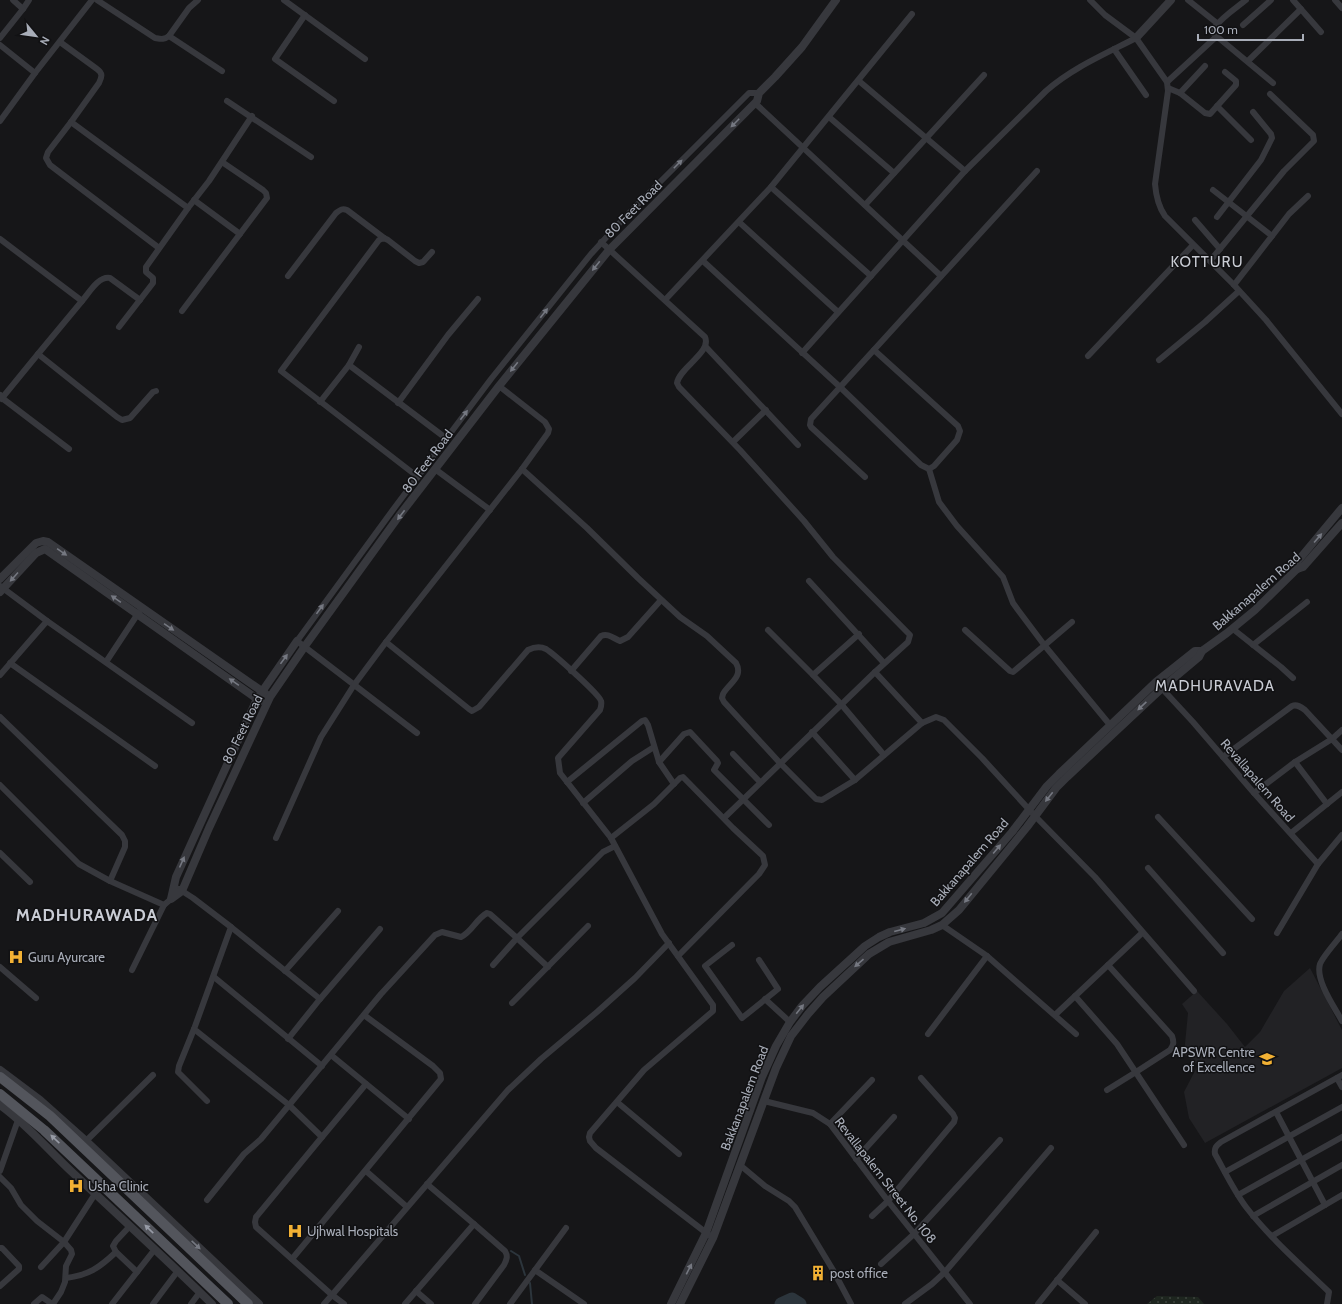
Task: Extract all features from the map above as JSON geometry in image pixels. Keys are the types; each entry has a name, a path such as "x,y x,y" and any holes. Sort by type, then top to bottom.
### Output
{"main road":[{"path":"0,1077 50,1116 248,1304"},
{"path":"0,1094 44,1130 228,1304"}],"street":[{"path":"13,0 23,9"},
{"path":"0,38 29,0"},
{"path":"0,121 92,0"},
{"path":"97,0 155,38 164,39 169,36 189,8 198,0"},
{"path":"284,0 365,59"},
{"path":"171,899 176,877 259,695 418,477 491,379 591,254 625,217 745,97 750,93 759,93 775,78 802,46 836,0"},
{"path":"1090,0 1105,15 1136,38 1168,85 1207,114 1212,112 1236,85 1236,81 1225,72"},
{"path":"802,352 965,171 1058,80 1136,38 1172,0"},
{"path":"1188,0 1218,24"},
{"path":"1246,0 1218,24 1213,31 1273,83"},
{"path":"1243,25 1271,0"},
{"path":"1293,0 1321,32"},
{"path":"1335,0 1342,8"},
{"path":"1248,61 1301,9"},
{"path":"665,300 771,187 912,14"},
{"path":"305,15 275,59 334,101"},
{"path":"169,36 222,71"},
{"path":"1217,36 1168,85 1155,184 1159,208 1193,245 1234,285 1285,343 1342,414"},
{"path":"60,42 98,69 102,75 99,82 71,122 48,152 46,158 47,161 50,165 159,248"},
{"path":"0,45 35,73"},
{"path":"1114,49 1146,95"},
{"path":"1180,93 1206,66"},
{"path":"865,205 984,75"},
{"path":"859,80 965,171"},
{"name":"80 Feet Road","path":"182,891 209,828 270,697 305,646 435,469 499,386 609,250 757,101 759,93"},
{"path":"1210,261 1284,171 1312,145 1314,138 1313,135 1270,94"},
{"path":"227,101 252,116 312,157"},
{"path":"755,103 941,276"},
{"path":"1217,106 1252,140"},
{"path":"0,108 5,113"},
{"path":"1217,216 1261,160 1272,138 1271,134 1253,112"},
{"path":"119,327 153,283 153,278 145,269 222,162 252,116"},
{"path":"829,117 894,172"},
{"path":"71,122 188,208"},
{"path":"182,311 266,200 267,195 263,190 222,162"},
{"path":"865,477 810,425 811,419 1037,171"},
{"path":"771,187 870,276"},
{"path":"1213,190 1272,236"},
{"path":"1234,285 1294,208 1308,196"},
{"path":"194,200 240,234"},
{"path":"288,276 336,213 343,209 347,210 419,263 423,262 432,252"},
{"path":"1195,220 1220,249"},
{"path":"739,222 838,312"},
{"path":"384,238 375,244 281,371 418,477"},
{"path":"0,239 82,301"},
{"path":"602,242 707,340 706,346 680,376 677,383 733,442 804,521 833,558 907,631 910,638 908,642 841,704 724,818"},
{"path":"1088,356 1193,245"},
{"path":"703,261 840,387 920,464 929,469 939,502 957,526 1003,577 1013,603 1045,646 1110,725"},
{"path":"69,449 1,397 101,279 105,277 110,278 140,300"},
{"path":"1159,360 1205,322 1239,291"},
{"path":"398,402 448,335 478,299"},
{"path":"706,346 798,445"},
{"path":"320,402 349,365 359,347"},
{"path":"874,350 958,426 960,431 957,440 934,466 929,469"},
{"path":"38,354 122,420 130,418 153,392 156,391"},
{"path":"349,365 447,439"},
{"path":"276,838 321,738 354,684 522,469 548,433 549,429 545,422 499,386"},
{"path":"733,442 766,410"},
{"path":"435,469 490,510"},
{"path":"522,469 587,528 661,600 680,617 708,636 736,663 738,667 737,676 723,694 722,698 724,702 780,763 816,799 822,800 855,780 922,723 936,717 944,720 1095,877 1142,933 1194,991"},
{"path":"1297,570 1297,562 1342,508"},
{"name":"Bakkanapalem Road","path":"671,1304 706,1233 762,1077 776,1046 790,1022 820,987 865,946 879,937 890,932 924,923 942,913 951,904 1047,786 1110,725 1159,685 1195,651 1202,651 1233,629 1255,610 1297,570 1303,567 1342,523"},
{"path":"0,579 36,543 43,541 48,542 140,611 259,695 266,705"},
{"path":"140,611 44,549 36,552 1,589 192,723"},
{"path":"809,581 884,663"},
{"path":"571,671 601,636 609,635 620,641 628,638 661,600"},
{"path":"1253,645 1307,602"},
{"path":"106,662 140,611"},
{"path":"0,675 47,621"},
{"path":"965,630 1010,671 1013,672 1072,622"},
{"path":"1233,629 1281,666 1293,678"},
{"path":"768,630 841,704 884,756"},
{"path":"813,675 859,634"},
{"path":"297,641 417,733"},
{"path":"386,642 472,710 479,707 528,650 540,647 546,649 599,697 601,705 600,710 558,758 560,773 611,838 662,934 713,1005 713,1011 644,1070 588,1137 596,1148 713,1238"},
{"path":"10,663 155,766"},
{"path":"875,672 922,723"},
{"path":"680,1304 713,1238 776,1068 791,1036 808,1014 842,978 869,954 889,942 925,932 942,925 959,910 1067,777 1159,685"},
{"name":"Revallapalem Road","path":"1159,685 1318,864"},
{"path":"259,695 270,697"},
{"path":"1223,758 1292,706 1299,706 1305,710 1342,750"},
{"path":"0,717 122,835 125,841 124,847 110,881"},
{"path":"567,782 645,720 648,725 658,762 674,784"},
{"path":"1254,793 1295,762 1332,739 1342,730"},
{"path":"658,762 684,734 690,732 717,761 718,763 714,772 769,825"},
{"path":"812,732 855,780"},
{"path":"583,803 632,761 654,747"},
{"path":"733,754 760,782"},
{"path":"1295,762 1327,804"},
{"path":"611,838 654,804 680,778 683,777 763,856 765,865 759,874 678,956"},
{"path":"0,785 79,864 110,881 164,905"},
{"path":"1291,833 1342,792"},
{"path":"1158,817 1252,919"},
{"path":"1277,933 1318,864 1342,836"},
{"path":"493,965 517,938 603,852 614,846"},
{"path":"0,853 30,882"},
{"path":"1148,868 1223,953"},
{"path":"174,887 182,891 231,927 320,1000"},
{"path":"132,970 164,905 182,891"},
{"path":"285,971 338,911"},
{"path":"207,1200 238,1160 261,1139 381,994 435,935 442,932 461,937 466,935 486,913 490,914 548,967"},
{"path":"942,925 987,956 1076,1034"},
{"path":"512,1003 588,926"},
{"path":"207,1101 178,1072 231,927"},
{"path":"288,1038 380,929"},
{"path":"1055,1015 1142,933"},
{"path":"1342,934 1320,964 1319,974 1322,984 1342,1021"},
{"path":"324,1304 508,1090 541,1059 635,978 669,943"},
{"path":"732,945 705,966 742,1018 778,989 759,960"},
{"path":"928,1034 987,956"},
{"path":"1107,1090 1170,1050 1173,1046 1172,1036 1108,965"},
{"path":"0,967 36,998"},
{"path":"214,977 322,1066"},
{"path":"1075,996 1117,1044 1184,1146"},
{"path":"765,999 790,1022"},
{"path":"292,1259 441,1079 440,1073 364,1015"},
{"path":"194,1029 289,1105 322,1137"},
{"path":"331,1055 409,1119"},
{"path":"0,1070 40,1100 86,1141 259,1304"},
{"path":"86,1141 153,1075"},
{"path":"1327,1304 1330,1292 1253,1216 1238,1195 1215,1154 1216,1146 1220,1142 1340,1077 1342,1087"},
{"path":"872,1216 888,1201 954,1122 955,1118 953,1114 921,1078"},
{"path":"830,1124 872,1080"},
{"path":"344,1304 256,1227 254,1222 256,1217 366,1084"},
{"name":"Revallapalem Street No. 108","path":"764,1101 813,1113 830,1124 888,1201 970,1304"},
{"path":"617,1102 680,1154"},
{"path":"1,1107 18,1120 212,1304"},
{"path":"1225,1172 1342,1107"},
{"path":"1276,1112 1325,1205"},
{"path":"858,1162 894,1117"},
{"path":"0,1171 18,1120"},
{"path":"1238,1195 1342,1137"},
{"path":"881,1264 914,1234 1000,1140"},
{"path":"905,1304 932,1284 945,1272 1051,1148"},
{"path":"740,1165 770,1189 789,1201 803,1220 833,1270 851,1304"},
{"path":"1253,1216 1342,1165"},
{"path":"366,1171 407,1207"},
{"path":"0,1177 11,1188 21,1205 37,1221 64,1242 72,1252 66,1266 66,1278 63,1287 53,1303 42,1297 34,1304"},
{"path":"427,1184 507,1254 507,1259 504,1264 475,1304"},
{"path":"41,1267 64,1242 95,1194"},
{"path":"1272,1236 1342,1195"},
{"path":"405,1304 474,1224"},
{"path":"130,1226 113,1246 116,1252 137,1272"},
{"path":"510,1304 566,1228"},
{"path":"1038,1304 1096,1232"},
{"path":"0,1248 2,1248 20,1266 19,1269 0,1286"},
{"path":"112,1304 155,1249"},
{"path":"66,1278 96,1270 116,1252"},
{"path":"535,1270 584,1304"},
{"path":"153,1304 177,1272"},
{"path":"1057,1280 1085,1304"},
{"path":"416,1291 431,1304"},
{"path":"190,1304 200,1292"}],"shaded area":[{"name":"APSWR Centre of Excellence","path":"1310,968 1342,1030 1342,1068 1205,1143 1189,1118 1184,1092 1198,1065 1184,1054 1188,1013 1182,1004 1197,991 1227,1024 1245,1047 1260,1032 1284,991"},
{"path":"1157,1296 1198,1297 1204,1304 1147,1304"}],"waterway":[{"path":"511,1251 519,1256 525,1275"},
{"path":"530,1283 532,1304"},
{"path":"781,1304 792,1299 800,1304"}],"place":[{"name":"Guru Ayurcare","path":"16,957"},
{"name":"APSWR Centre of Excellence","path":"1267,1059"},
{"name":"Usha Clinic","path":"76,1186"},
{"name":"Ujhwal Hospitals","path":"295,1231"},
{"name":"post office","path":"818,1273"}],"district":[{"name":"KOTTURU","path":"1207,262"},
{"name":"MADHURAVADA","path":"1215,686"},
{"name":"MADHURAWADA","path":"87,915"}]}
